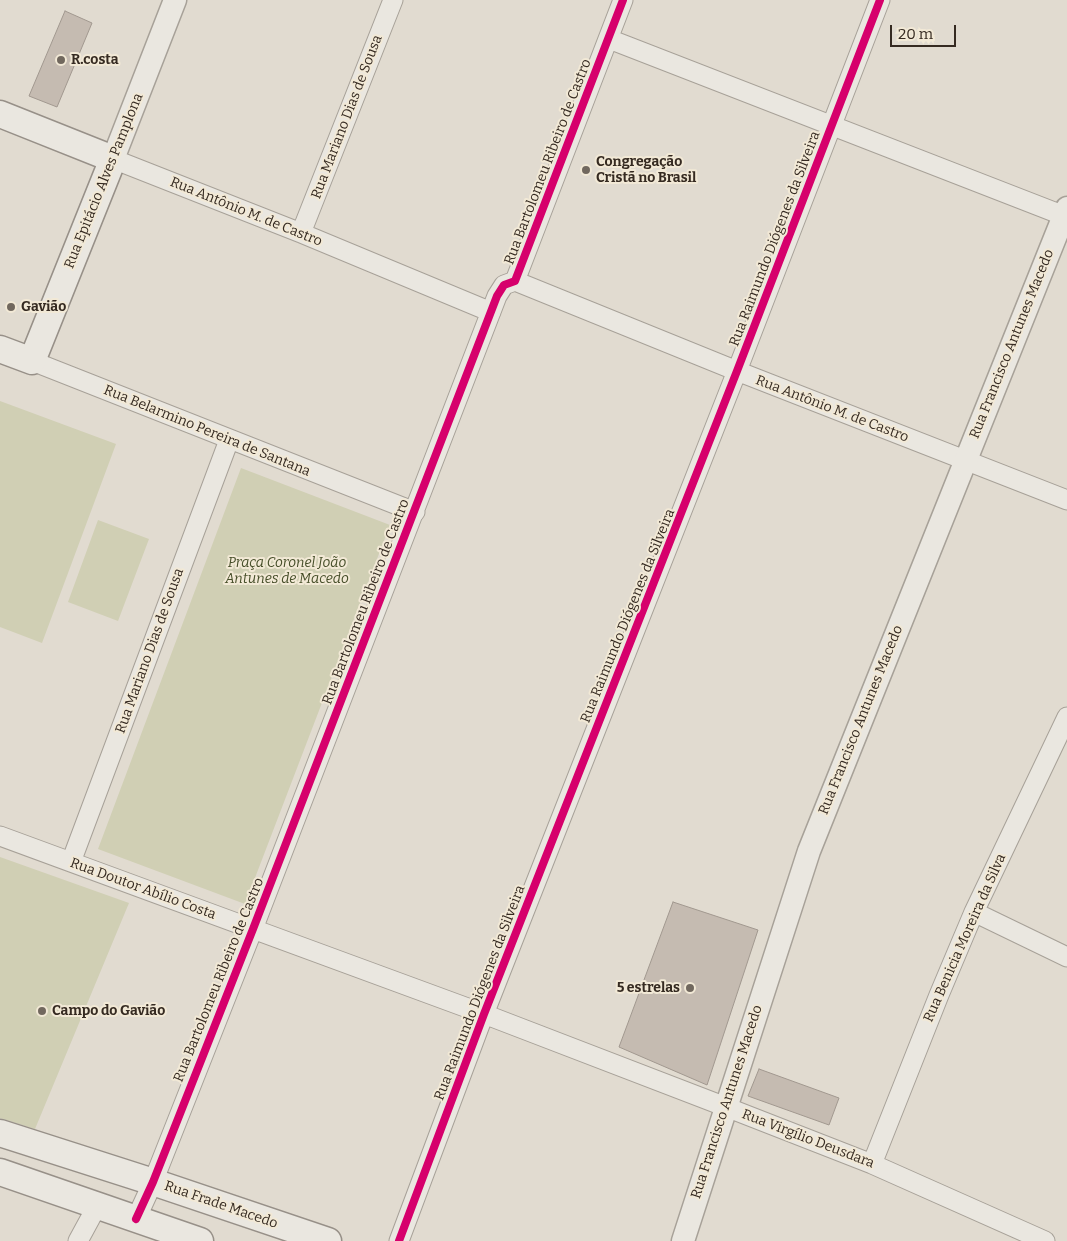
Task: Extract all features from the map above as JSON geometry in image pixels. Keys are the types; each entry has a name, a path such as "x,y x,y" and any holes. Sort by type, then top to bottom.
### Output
{"main road":[{"name":"Rua Antônio M. de Castro","path":"0,114 113,159"},
{"name":"Rua Epitácio Alves Pamplona","path":"32,361 113,159"},
{"name":"Rua Belarmino Pereira de Santana","path":"0,349 32,361"},
{"name":"Rua Frade Macedo","path":"0,1133 328,1241"},
{"path":"0,1172 200,1241"}],"street":[{"name":"Rua Epitácio Alves Pamplona","path":"113,159 175,0"},
{"name":"Rua Mariano Dias de Sousa","path":"301,233 392,0"},
{"name":"Rua Bartolomeu Ribeiro de Castro","path":"136,1219 153,1182 253,929 497,296 504,285 515,281 623,0"},
{"name":"Rua Raimundo Diógenes da Silveira","path":"400,1241 484,1014 738,371 880,0"},
{"path":"609,39 1066,214"},
{"name":"Rua Antônio M. de Castro","path":"113,159 301,233 491,312"},
{"name":"Rua Francisco Antunes Macedo","path":"683,1241 808,851 1066,214"},
{"name":"Rua Antônio M. de Castro","path":"515,281 1067,500"},
{"name":"Rua Belarmino Pereira de Santana","path":"32,361 415,512"},
{"name":"Rua Mariano Dias de Sousa","path":"71,862 229,440"},
{"name":"Rua Benicia Moreira da Silva","path":"872,1164 974,912 1067,716"},
{"name":"Rua Doutor Abílio Costa","path":"0,836 484,1014"},
{"path":"974,912 1067,957"},
{"name":"Rua Virgílio Deusdara","path":"484,1014 872,1164 1046,1241"},
{"path":"78,1241 97,1206"}],"green space":[{"path":"0,401 116,444 42,643 0,627"},
{"name":"Praça Coronel João Antunes de Macedo","path":"241,468 390,525 245,904 98,849"},
{"path":"98,520 149,539 118,621 68,602"},
{"name":"Campo do Gavião","path":"0,857 129,903 35,1129 0,1118"}],"building":[{"name":"R.costa","path":"65,11 92,23 57,107 29,96"},
{"name":"5 estrelas","path":"673,902 758,930 707,1085 619,1047"},
{"path":"759,1069 839,1098 829,1125 748,1096"}],"cycle path":[{"path":"136,1219 153,1182 253,929 497,296 504,285 515,281 623,0"},
{"path":"399,1241 484,1014 737,371 880,0"}],"place":[{"name":"R.costa","path":"61,60"},
{"name":"Congregação Cristã no Brasil","path":"586,170"},
{"name":"Gavião","path":"11,307"},
{"name":"5 estrelas","path":"690,988"},
{"name":"Campo do Gavião","path":"42,1011"}]}
